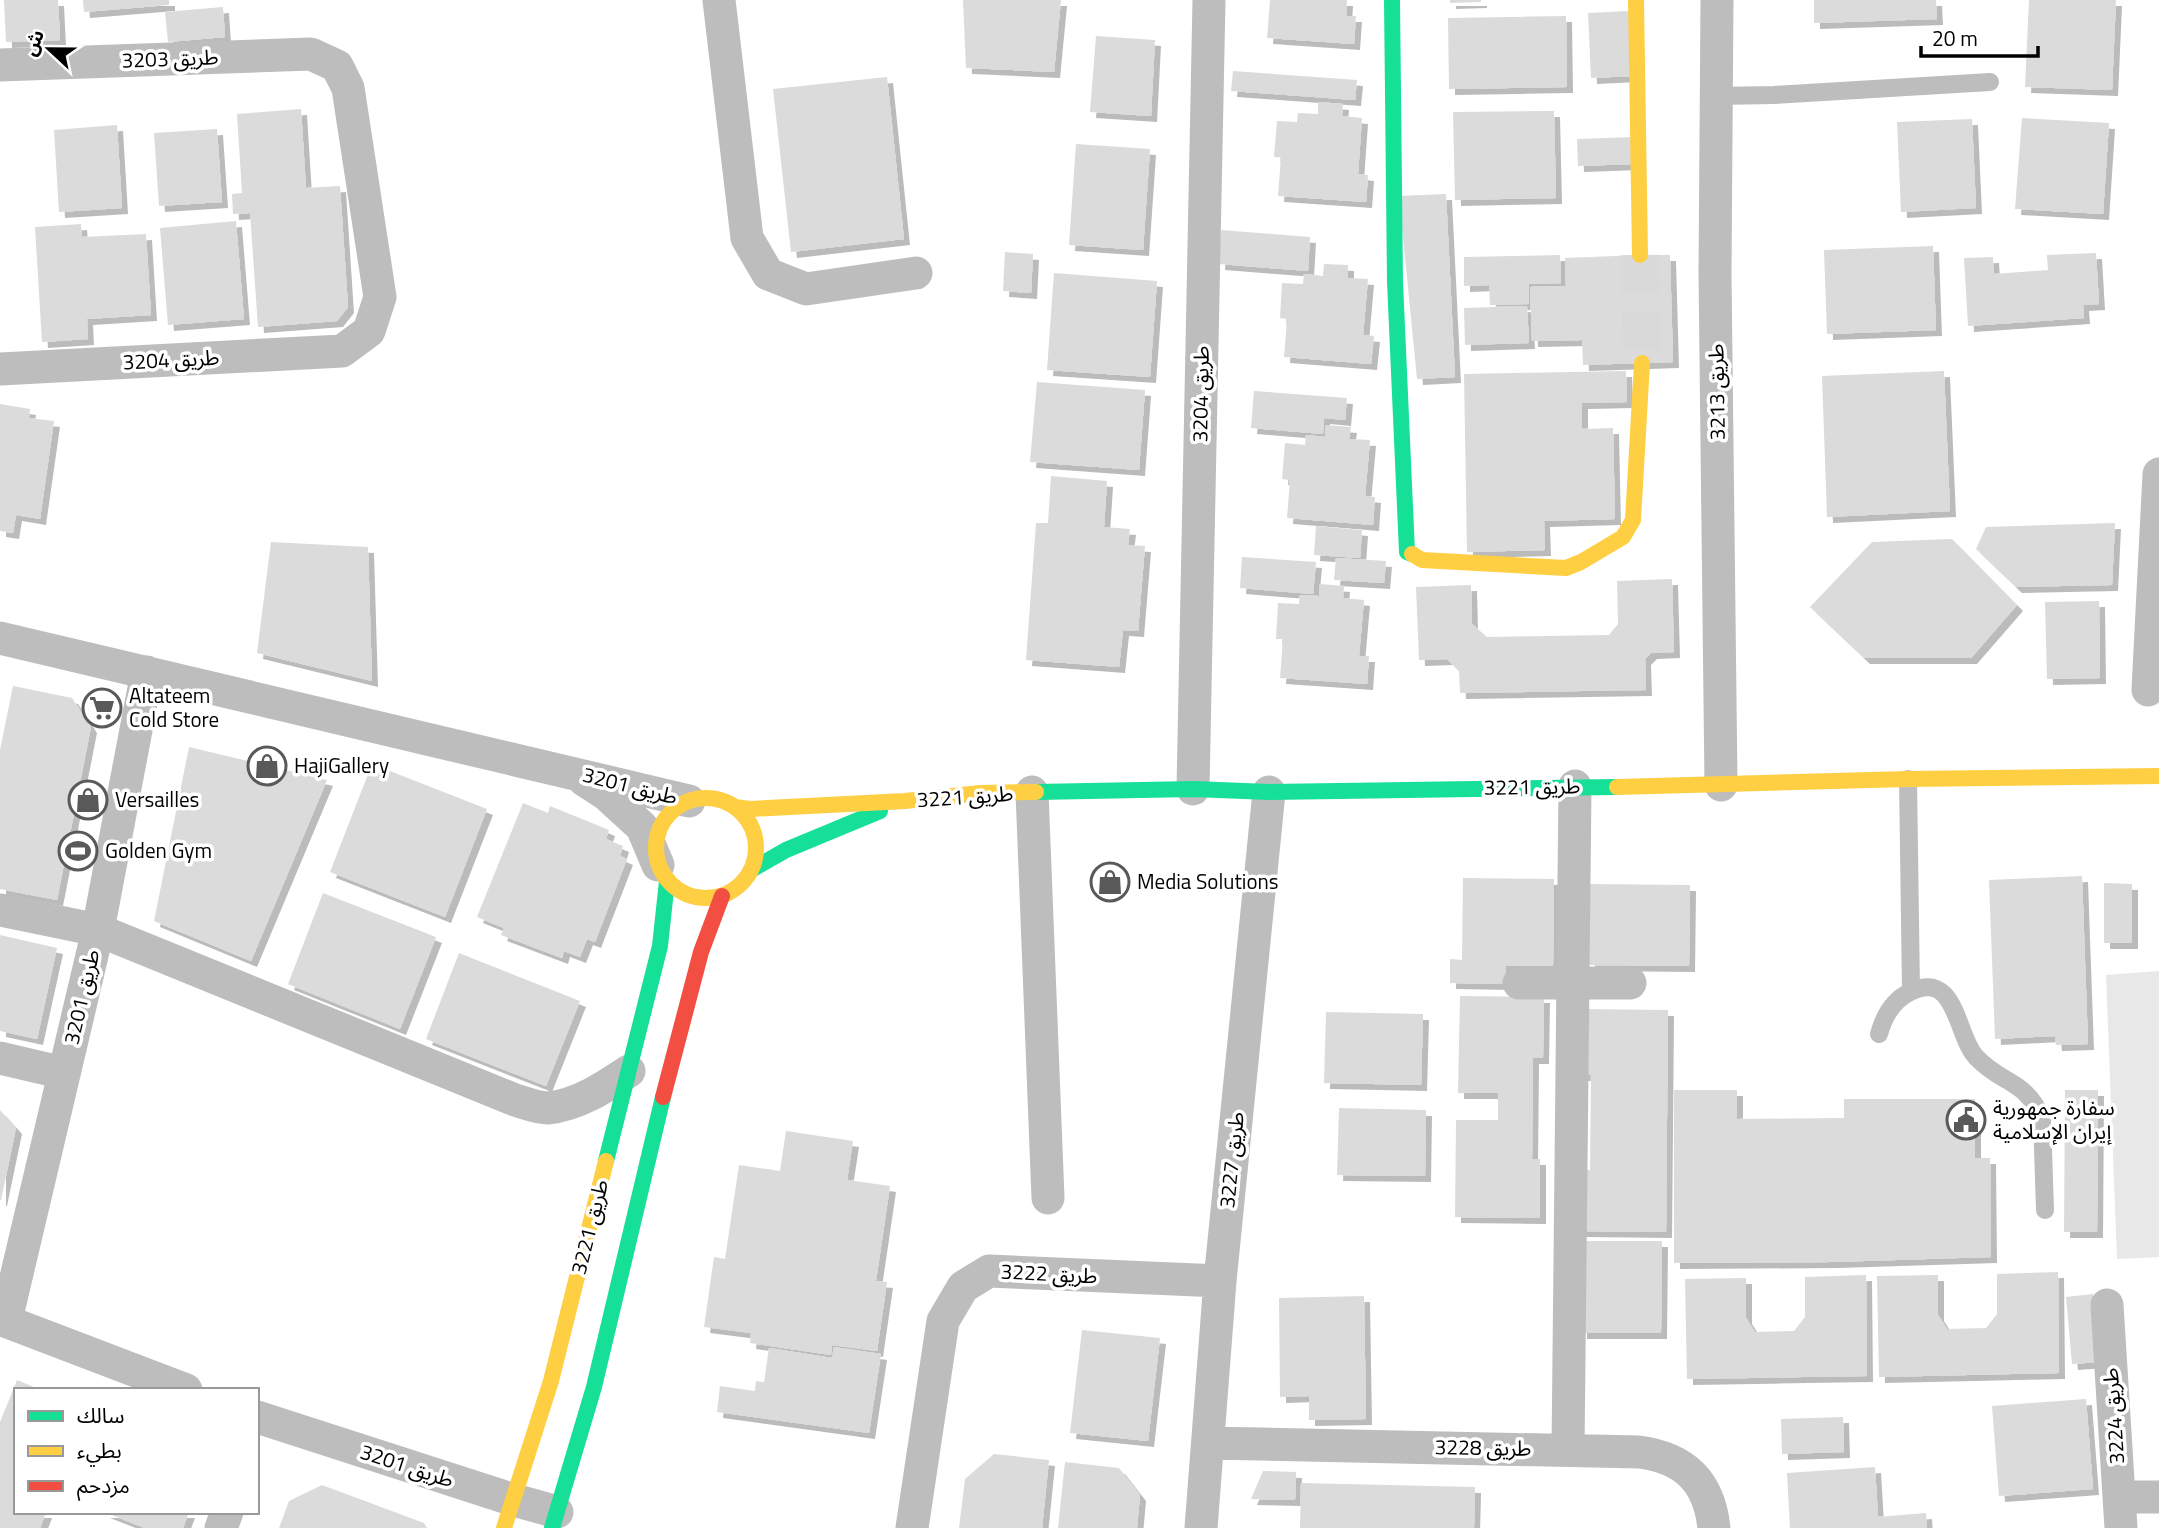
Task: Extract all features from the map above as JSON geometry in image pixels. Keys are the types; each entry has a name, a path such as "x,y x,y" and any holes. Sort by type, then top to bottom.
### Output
{"street":[{"path":"719,0 747,238 768,274 806,289 916,273"},
{"name":"طريق 3204","path":"1193,789 1209,0"},
{"path":"1392,0 1395,282 1408,552 1422,560 1566,568 1623,537 1633,520 1642,363"},
{"path":"1636,0 1640,255"},
{"name":"طريق 3213","path":"1717,0 1715,273 1721,785"},
{"name":"طريق 3203","path":"0,65 311,54 337,66 348,88 380,297 369,331 342,351"},
{"name":"طريق 3204","path":"0,369 342,351"},
{"path":"2148,690 2159,474"},
{"name":"طريق 3201","path":"0,638 689,801"},
{"name":"طريق 3201","path":"148,671 98,930 3,1320 181,1388"},
{"name":"طريق 3201","path":"570,772 607,794 642,827 663,873"},
{"name":"طريق 3221","path":"735,807 750,809 905,801 980,793 1193,789 1269,792 2159,776"},
{"path":"1568,1450 1575,786"},
{"path":"1032,792 1048,1198"},
{"name":"طريق 3227","path":"1201,1528 1220,1281 1269,792"},
{"path":"705,798 721,800 735,807 748,820 754,836 756,853 751,870 740,886 722,896 702,899 683,894 663,873 656,846 661,827 673,811 689,801 705,798"},
{"name":"طريق 3221","path":"751,870 786,850 905,801"},
{"name":"طريق 3221","path":"509,1514 551,1381 660,946 663,873"},
{"name":"طريق 3221","path":"554,1520 594,1387 673,1054 701,952 722,896"},
{"path":"0,910 98,930 515,1100 545,1108 576,1101 629,1071"},
{"path":"1519,983 1630,983"},
{"path":"0,1058 64,1073"},
{"name":"طريق 3222","path":"912,1528 943,1321 963,1287 989,1271 1220,1281"},
{"name":"طريق 3224","path":"2107,1305 2120,1512"},
{"name":"طريق 3201","path":"259,1423 509,1514 554,1520"},
{"name":"طريق 3228","path":"1208,1443 1568,1450 1658,1455 1676,1462 1692,1474 1704,1489 1712,1507 1714,1528"},
{"path":"2120,1512 2159,1497"}],"lane":[{"path":"1716,96 1990,82"},
{"path":"1908,779 1911,991"},
{"path":"1879,1034 1890,1008 1911,991 1932,988 1949,998 1970,1051 1989,1069 2016,1083 2029,1094 2037,1106 2042,1118 2045,1210"}],"shaded area":[{"path":"2159,971 2159,1257 2117,1259 2106,975"}],"building":[{"path":"4,0 58,0 60,40 6,42"},
{"path":"83,0 169,0 169,5 84,12"},
{"path":"963,0 1061,0 1054,72 966,68"},
{"path":"1270,0 1347,0 1346,16 1356,16 1354,44 1267,38"},
{"path":"1450,0 1481,0 1481,2 1450,3"},
{"path":"1814,0 1936,0 1937,19 1814,23"},
{"path":"2029,0 2116,0 2112,90 2025,87"},
{"path":"223,7 225,37 168,42 165,12"},
{"path":"1629,11 1632,76 1591,78 1588,13"},
{"path":"1566,16 1567,87 1449,89 1448,18"},
{"path":"1096,36 1155,40 1151,116 1090,112"},
{"path":"1233,71 1357,80 1355,100 1231,91"},
{"path":"887,77 904,239 791,252 773,89"},
{"path":"1318,102 1343,104 1342,116 1362,118 1358,174 1368,175 1366,202 1278,196 1281,157 1274,157 1277,121 1297,122 1298,113 1318,114"},
{"path":"301,109 306,188 340,186 348,307 337,321 258,327 250,213 233,214 232,194 242,193 237,114"},
{"path":"1554,111 1556,198 1455,200 1453,112"},
{"path":"2022,118 2109,123 2103,214 2015,209"},
{"path":"1972,119 1976,208 1901,212 1897,122"},
{"path":"117,125 122,208 59,212 54,130"},
{"path":"217,129 222,202 159,206 154,133"},
{"path":"1633,137 1634,164 1578,166 1577,139"},
{"path":"1076,144 1150,149 1143,250 1069,245"},
{"path":"1446,194 1455,377 1417,379 1399,196"},
{"path":"236,221 244,319 168,325 160,228"},
{"path":"81,224 82,237 146,234 151,315 87,319 88,339 42,342 35,227"},
{"path":"1221,230 1310,237 1308,271 1219,264"},
{"path":"1933,246 1936,330 1827,334 1824,250"},
{"path":"1005,252 1033,254 1031,293 1003,291"},
{"path":"2096,253 2099,304 2083,305 2084,318 1968,326 1964,258 1993,257 1994,274 2048,270 2047,255"},
{"path":"1560,255 1561,283 1529,284 1529,304 1490,305 1489,285 1464,286 1464,257"},
{"path":"1670,255 1673,362 1583,365 1582,340 1532,341 1530,287 1566,286 1565,258"},
{"path":"1324,264 1348,265 1348,278 1368,279 1363,335 1374,336 1371,364 1284,357 1287,319 1280,318 1282,283 1303,284 1304,274 1323,276"},
{"path":"1054,273 1157,281 1150,377 1047,370"},
{"path":"1527,306 1529,343 1465,345 1464,308"},
{"path":"1626,371 1627,402 1582,403 1582,429 1613,428 1615,519 1544,521 1545,550 1467,552 1464,374"},
{"path":"1944,371 1950,511 1827,517 1822,376"},
{"path":"1037,382 1145,390 1139,470 1030,462"},
{"path":"1254,391 1347,398 1345,420 1324,418 1323,434 1251,428"},
{"path":"0,404 30,409 29,418 54,421 40,519 16,515 13,533 0,531"},
{"path":"1326,425 1351,427 1349,439 1370,440 1365,496 1375,497 1373,525 1287,518 1290,480 1282,479 1285,443 1305,445 1306,435 1325,437"},
{"path":"1051,476 1107,481 1104,527 1130,529 1128,545 1145,546 1138,631 1123,630 1119,667 1026,660 1036,523 1048,523"},
{"path":"2115,523 2112,585 2016,587 1976,549 1986,527"},
{"path":"1316,526 1362,530 1360,558 1314,555"},
{"path":"1952,539 2017,605 1971,658 1864,658 1810,607 1872,542"},
{"path":"271,542 368,547 372,681 257,653"},
{"path":"1242,557 1316,562 1313,594 1240,588"},
{"path":"1336,558 1386,561 1384,583 1334,580"},
{"path":"1672,579 1674,652 1651,653 1645,659 1646,690 1460,693 1459,671 1447,659 1419,660 1416,587 1471,585 1472,624 1487,637 1609,635 1618,624 1617,581"},
{"path":"1320,584 1344,586 1343,598 1364,600 1359,656 1369,656 1367,684 1280,678 1283,639 1276,639 1278,603 1299,604 1300,595 1319,596"},
{"path":"2099,601 2100,678 2047,679 2045,602"},
{"path":"13,686 72,698 91,727 57,900 0,889 0,750"},
{"path":"189,747 327,780 251,961 154,921"},
{"path":"372,764 487,809 445,917 330,872"},
{"path":"523,803 548,813 550,806 609,830 606,839 623,846 620,856 627,859 595,942 587,939 580,957 564,951 562,958 501,935 504,928 477,917"},
{"path":"2082,876 2088,1044 2056,1045 2055,1036 1995,1039 1989,880"},
{"path":"1463,878 1554,879 1553,966 1506,966 1506,984 1450,983 1450,959 1462,960"},
{"path":"2104,883 2132,884 2132,943 2104,943"},
{"path":"1590,884 1690,885 1689,966 1589,965"},
{"path":"323,893 436,937 400,1029 288,984"},
{"path":"0,935 57,948 37,1039 0,1031"},
{"path":"459,953 580,1001 546,1086 426,1039"},
{"path":"1460,996 1544,997 1543,1058 1533,1058 1532,1159 1540,1159 1540,1218 1455,1217 1456,1120 1498,1120 1498,1093 1458,1093"},
{"path":"1581,1009 1668,1010 1666,1232 1579,1231 1580,1170 1590,1170 1591,1075 1581,1075"},
{"path":"1326,1012 1423,1014 1421,1085 1324,1083"},
{"path":"1674,1090 1737,1090 1737,1119 1844,1118 1844,1099 1975,1099 1975,1158 1990,1158 1991,1257 1674,1263"},
{"path":"2065,1090 2098,1090 2097,1232 2064,1232"},
{"path":"1339,1108 1426,1110 1425,1176 1337,1175"},
{"path":"0,1110 16,1128 1,1200 0,1200"},
{"path":"786,1131 853,1141 847,1180 890,1186 876,1281 887,1282 877,1351 832,1345 831,1355 750,1343 751,1333 704,1327 714,1257 725,1259 739,1165 780,1171"},
{"path":"1581,1241 1662,1241 1661,1333 1581,1333"},
{"path":"2058,1272 2059,1373 1879,1377 1877,1276 1938,1275 1938,1315 1947,1329 1986,1328 1997,1314 1997,1274"},
{"path":"1866,1275 1867,1376 1687,1379 1685,1279 1746,1278 1746,1318 1755,1332 1794,1331 1805,1317 1805,1277"},
{"path":"2093,1294 2099,1362 2072,1364 2066,1297"},
{"path":"1364,1296 1366,1419 1309,1420 1309,1396 1280,1397 1279,1298"},
{"path":"1082,1330 1160,1338 1148,1441 1070,1433"},
{"path":"834,1347 881,1354 869,1433 717,1412 720,1386 755,1391 756,1381 764,1382 769,1348 832,1358"},
{"path":"17,1380 36,1388 14,1388 14,1514 45,1514 40,1528 0,1528 0,1422"},
{"path":"2086,1399 2093,1489 1999,1496 1992,1406"},
{"path":"1843,1417 1844,1452 1782,1454 1781,1419"},
{"path":"994,1454 1049,1460 1042,1528 959,1528 965,1479"},
{"path":"1065,1462 1119,1468 1140,1495 1137,1528 1058,1528"},
{"path":"1875,1467 1878,1517 1926,1513 1927,1528 1790,1528 1787,1473"},
{"path":"1263,1471 1296,1472 1295,1500 1251,1499"},
{"path":"1301,1483 1475,1487 1474,1528 1300,1528"},
{"path":"322,1485 424,1523 427,1528 279,1528 289,1501"},
{"path":"109,1514 188,1514 183,1528 145,1528"}],"tunnel":[{"path":"1640,255 1642,363"}],"traffic: fast":[{"path":"1392,0 1395,282 1407,552 1412,554"},
{"path":"1036,792 1617,787"},
{"path":"751,870 786,850 880,811"},
{"path":"606,1161 660,946 667,881"},
{"path":"552,1528 594,1387 663,1097"}],"traffic: slow":[{"path":"1636,0 1640,255"},
{"path":"1412,554 1422,560 1566,568 1623,537 1633,520 1642,363"},
{"path":"1617,787 2159,776"},
{"path":"735,807 750,809 905,801 980,793 1036,792"},
{"path":"706,798 725,802 741,813 752,829 756,848 752,867 741,883 725,894 706,898 687,894 671,883 660,867 656,848 660,829 671,813 687,802 706,798"},
{"path":"504,1528 551,1381 606,1161"}],"traffic: jam":[{"path":"663,1097 701,952 722,896"}],"place":[{"name":"Altateem Cold Store","path":"102,708"},
{"name":"HajiGallery","path":"267,766"},
{"name":"Versailles","path":"88,800"},
{"name":"Golden Gym","path":"78,851"},
{"name":"Media Solutions","path":"1110,882"},
{"name":"سفارة جمهورية إيران الإسلامية","path":"1966,1120"}]}
